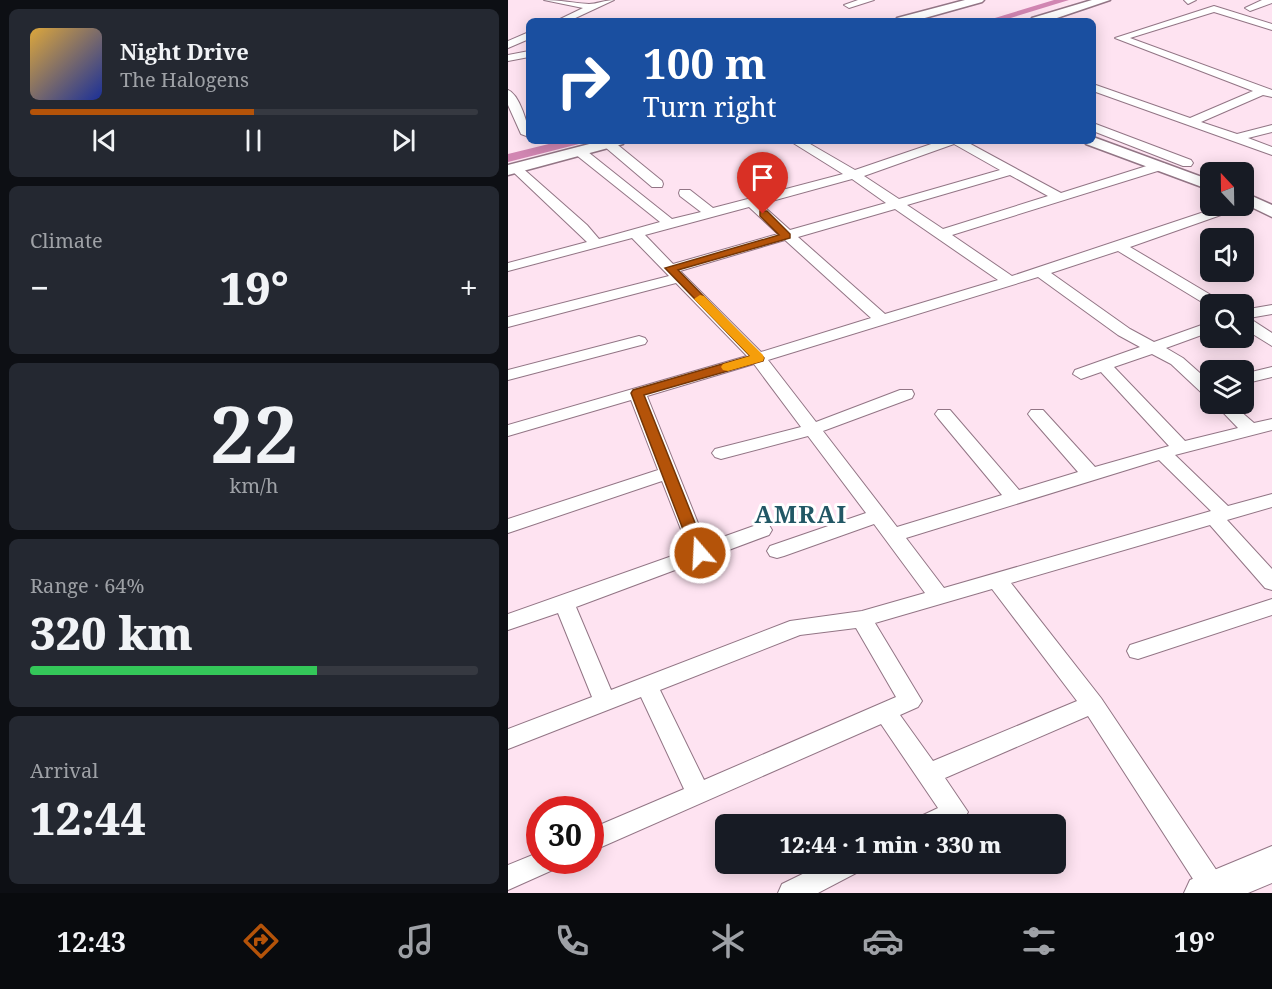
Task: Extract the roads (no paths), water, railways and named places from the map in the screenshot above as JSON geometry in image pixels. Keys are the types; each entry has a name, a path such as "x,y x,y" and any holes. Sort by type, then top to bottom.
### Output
{"main road":[{"path":"1209,891 1272,864"}],"street":[{"path":"549,0 593,7"},
{"path":"568,18 609,0"},
{"path":"849,5 869,0"},
{"path":"912,18 978,0"},
{"path":"1046,18 1104,0"},
{"path":"1270,0 1250,8 1272,14"},
{"path":"1267,93 1120,38 1214,9 1272,27"},
{"path":"582,12 587,18"},
{"path":"508,45 526,36"},
{"path":"508,58 526,55"},
{"path":"1096,88 1272,151"},
{"path":"508,93 526,132"},
{"path":"1190,122 1267,93"},
{"path":"1096,128 1187,163"},
{"path":"1237,138 1272,128"},
{"path":"1096,143 1200,181"},
{"path":"511,169 606,144"},
{"path":"616,144 657,184"},
{"path":"801,144 853,175 1010,280"},
{"path":"914,144 926,150"},
{"path":"508,267 853,175 945,144"},
{"path":"960,144 1061,198"},
{"path":"579,151 670,224"},
{"path":"941,234 1160,166"},
{"path":"511,169 582,228 596,244"},
{"path":"508,322 675,273 786,236 1011,171"},
{"path":"685,193 711,213"},
{"path":"751,202 786,236 882,320"},
{"path":"508,431 882,320 1119,246 1204,216"},
{"path":"636,234 758,358 939,597"},
{"path":"1119,246 1200,294"},
{"path":"1039,271 1124,332 1177,361 1200,380"},
{"path":"1254,313 1272,309"},
{"path":"1254,329 1272,341"},
{"path":"1081,374 1200,331"},
{"path":"508,375 639,341"},
{"path":"1104,366 1181,448"},
{"path":"1254,376 1272,372"},
{"path":"637,393 700,553"},
{"path":"721,453 812,429 906,394"},
{"path":"944,414 1015,498"},
{"path":"1037,414 1091,475"},
{"path":"1234,414 1251,430"},
{"path":"893,536 1162,453 1272,424"},
{"path":"1162,453 1219,515 1272,582"},
{"path":"508,526 669,472"},
{"path":"508,739 798,627 862,619 1272,500"},
{"path":"777,551 878,516"},
{"path":"508,622 762,530"},
{"path":"997,580 1093,704 1209,891"},
{"path":"564,603 605,702"},
{"path":"1138,651 1272,607"},
{"path":"604,835 910,701 862,619"},
{"path":"647,686 699,794"},
{"path":"928,774 1093,704"},
{"path":"885,712 955,812 951,814"},
{"path":"508,878 526,870"},
{"path":"791,893 829,874"}],"waterway":[{"path":"1001,18 1064,0"},
{"path":"508,158 563,144"}],"district":[{"name":"AMRAI","path":"801,515"}]}
